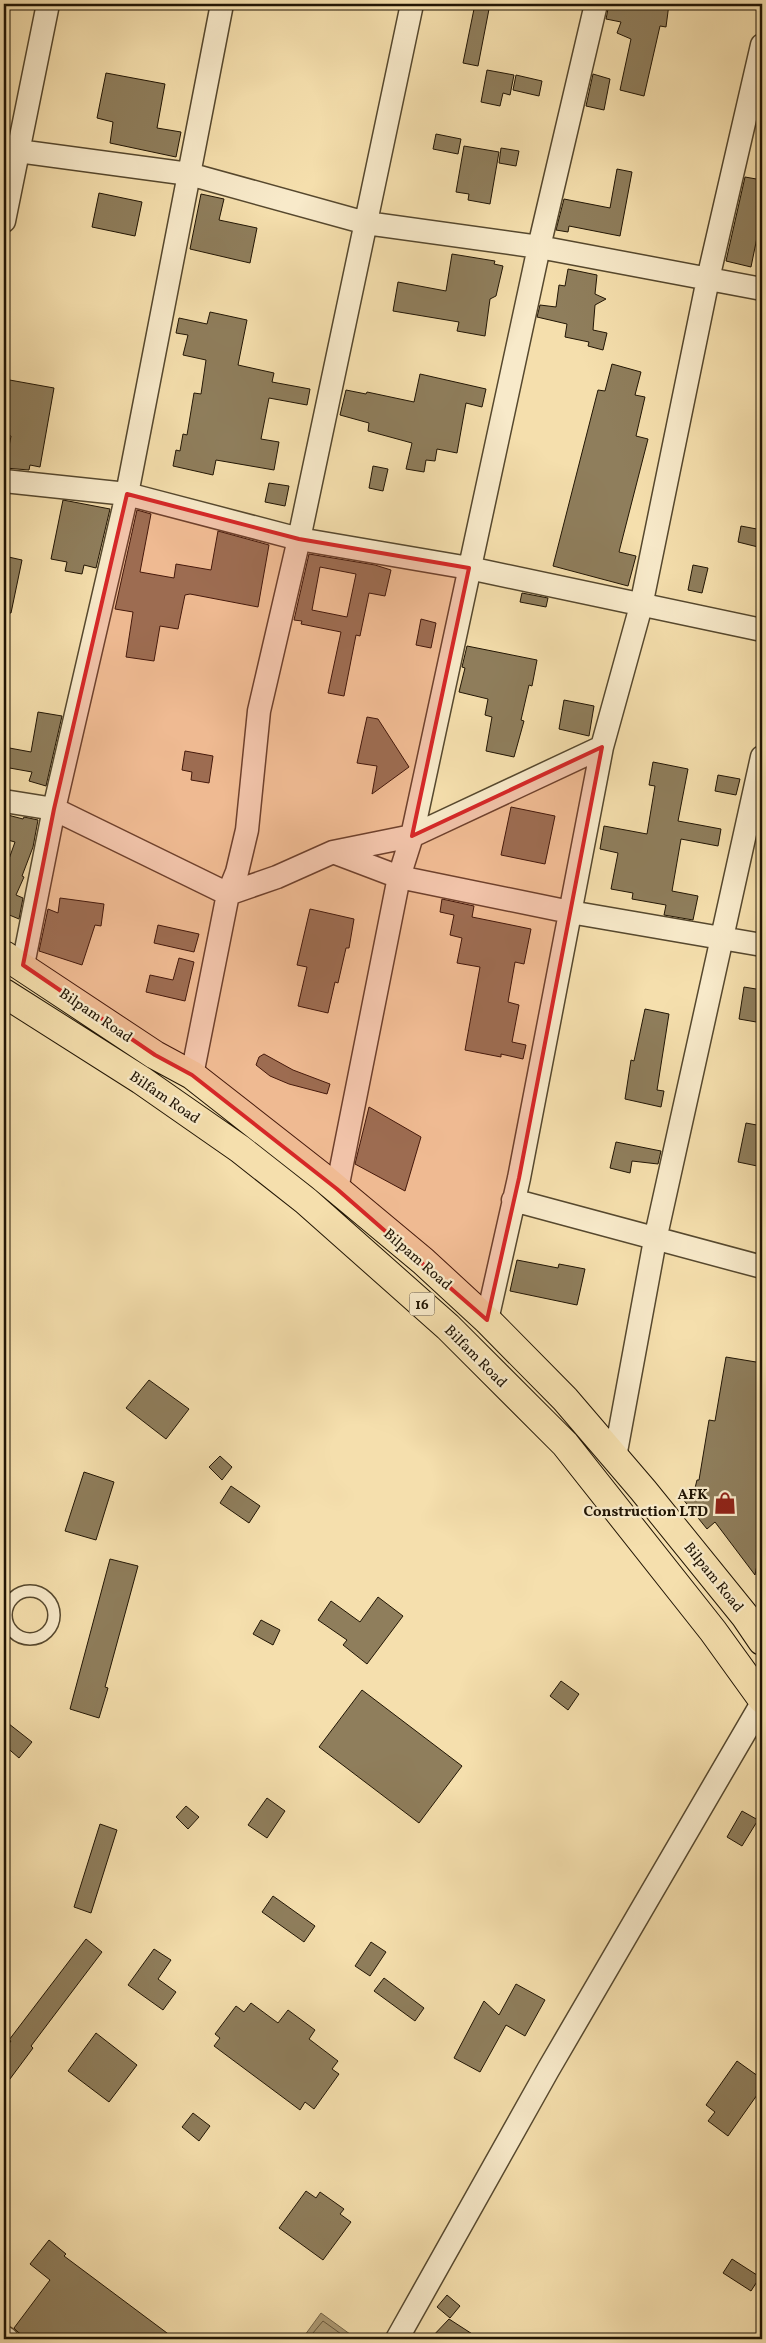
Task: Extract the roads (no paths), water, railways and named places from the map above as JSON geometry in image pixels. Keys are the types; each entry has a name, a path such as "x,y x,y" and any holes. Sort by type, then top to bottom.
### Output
{"main road":[{"name":"Bilpam Road","path":"10,963 155,1055 192,1075 337,1189 423,1261 487,1320 565,1399 745,1616 762,1640"},
{"name":"Bilfam Road","path":"4,993 132,1075 240,1149 306,1201 448,1327 565,1444 707,1624 762,1699"}],"street":[{"path":"4,221 11,148 48,4"},
{"path":"10,963 54,809 127,494 222,4"},
{"path":"192,1075 228,894 237,872 247,830 259,711 298,538 412,4"},
{"path":"337,1189 399,877 412,836 539,247 596,4"},
{"path":"487,1320 513,1200 602,747 641,606 708,278 762,45"},
{"path":"11,148 189,174 366,223 539,247 762,289"},
{"path":"4,481 127,494 298,538 469,568 641,606 762,630"},
{"path":"4,801 54,809 228,894 277,877 332,852 412,836 602,747"},
{"path":"615,1457 656,1240 762,757"},
{"path":"332,852 399,877 570,912 762,945"},
{"path":"513,1200 762,1267"},
{"path":"397,2339 548,2070 762,1704"}],"lane":[{"path":"24,1592 40,1593 47,1598 54,1613 50,1628 36,1638 28,1639 13,1632 6,1617 7,1598 24,1592"}],"water":[{"path":"321,2313 354,2337 353,2339 302,2339"}],"place":[{"name":"AFK Construction LTD","path":"725,1503"}]}
